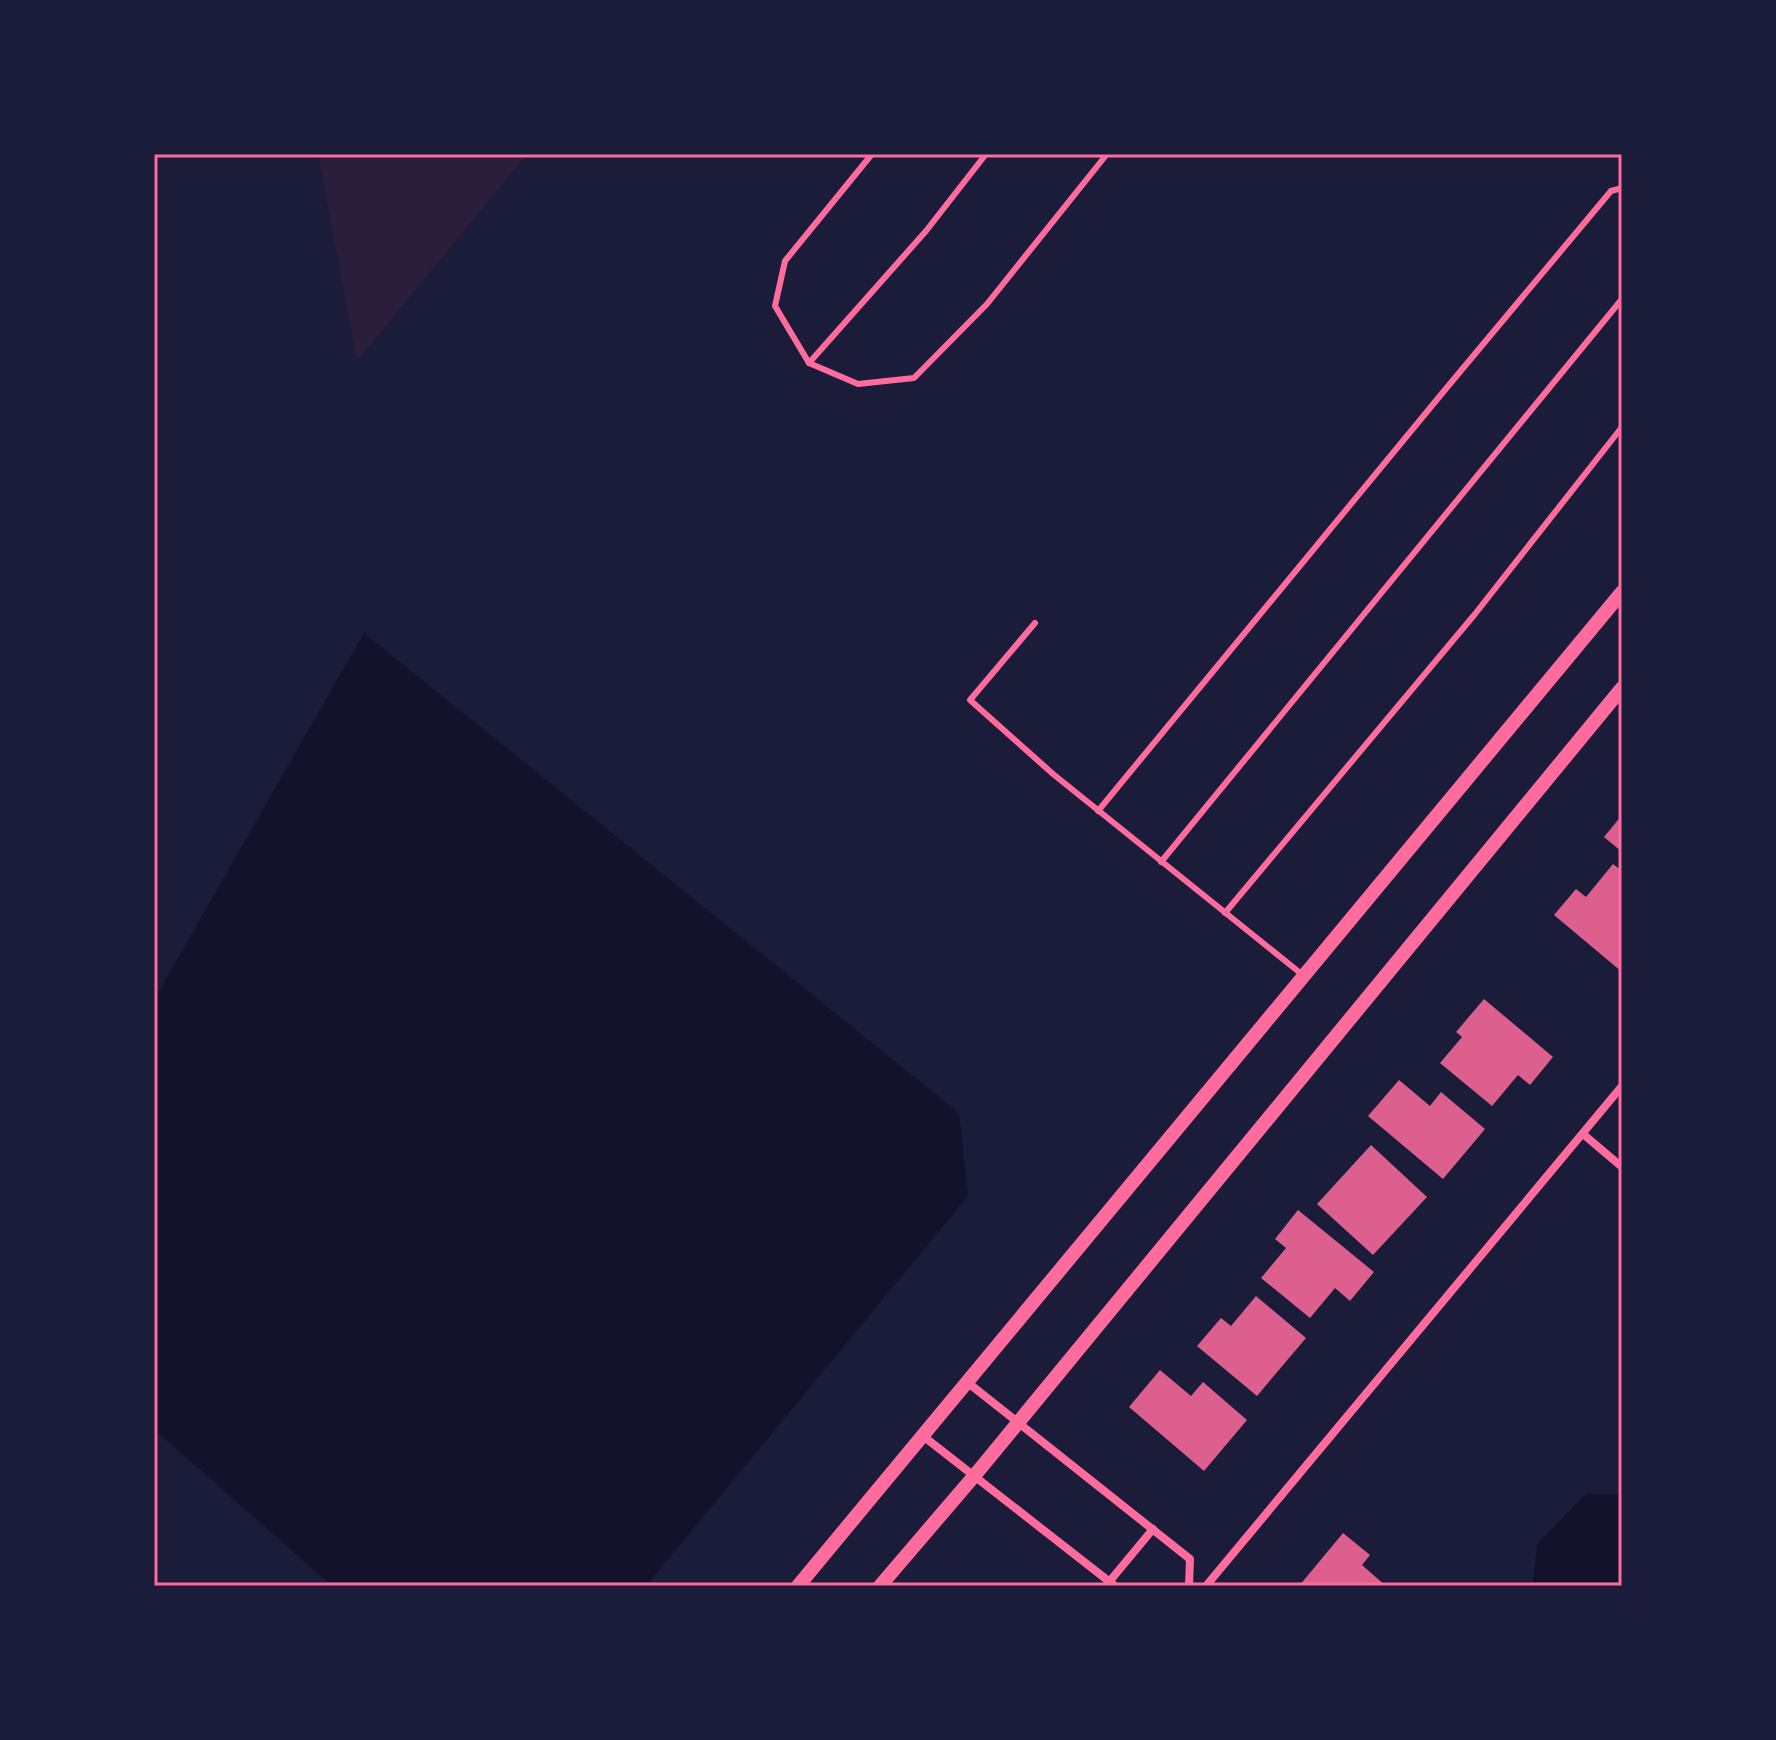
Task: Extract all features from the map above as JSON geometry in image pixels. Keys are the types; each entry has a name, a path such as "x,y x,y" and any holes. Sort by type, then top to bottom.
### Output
{"street":[{"path":"798,1586 1622,592"},
{"path":"880,1586 1019,1422 1622,688"},
{"path":"1206,1586 1622,1086"},
{"path":"1583,1134 1622,1167"},
{"path":"967,1382 1190,1559 1189,1586"},
{"path":"923,1436 1112,1584 1153,1529"}],"lane":[{"path":"872,154 785,261 775,306 809,363 858,384 914,378 987,304 1107,154"},
{"path":"809,363 926,231 986,154"},
{"path":"1098,811 1611,191 1622,188"},
{"path":"1161,862 1622,299"},
{"path":"1225,913 1475,614 1622,427"},
{"path":"1035,623 970,700 1053,774 1304,976"}],"shaded area":[{"path":"318,154 527,154 357,361"},
{"path":"364,633 959,1113 968,1196 646,1586 332,1586 154,1429 154,1000"},
{"path":"1586,1494 1622,1494 1622,1586 1533,1586 1537,1544"}],"building":[{"path":"1622,815 1622,852 1604,837"},
{"path":"1613,864 1622,871 1622,972 1554,915 1576,889 1586,897"},
{"path":"1484,999 1553,1057 1530,1085 1518,1075 1492,1106 1440,1063 1462,1037 1456,1032"},
{"path":"1399,1080 1430,1106 1441,1092 1485,1129 1443,1179 1368,1116"},
{"path":"1371,1145 1427,1197 1373,1255 1317,1204"},
{"path":"1298,1210 1374,1272 1350,1301 1335,1288 1310,1318 1261,1278 1286,1248 1275,1239"},
{"path":"1256,1296 1306,1338 1257,1396 1197,1346 1221,1318 1231,1326"},
{"path":"1160,1370 1191,1396 1203,1382 1247,1420 1204,1471 1129,1407"},
{"path":"1343,1533 1370,1555 1362,1565 1386,1586 1299,1586"}]}
